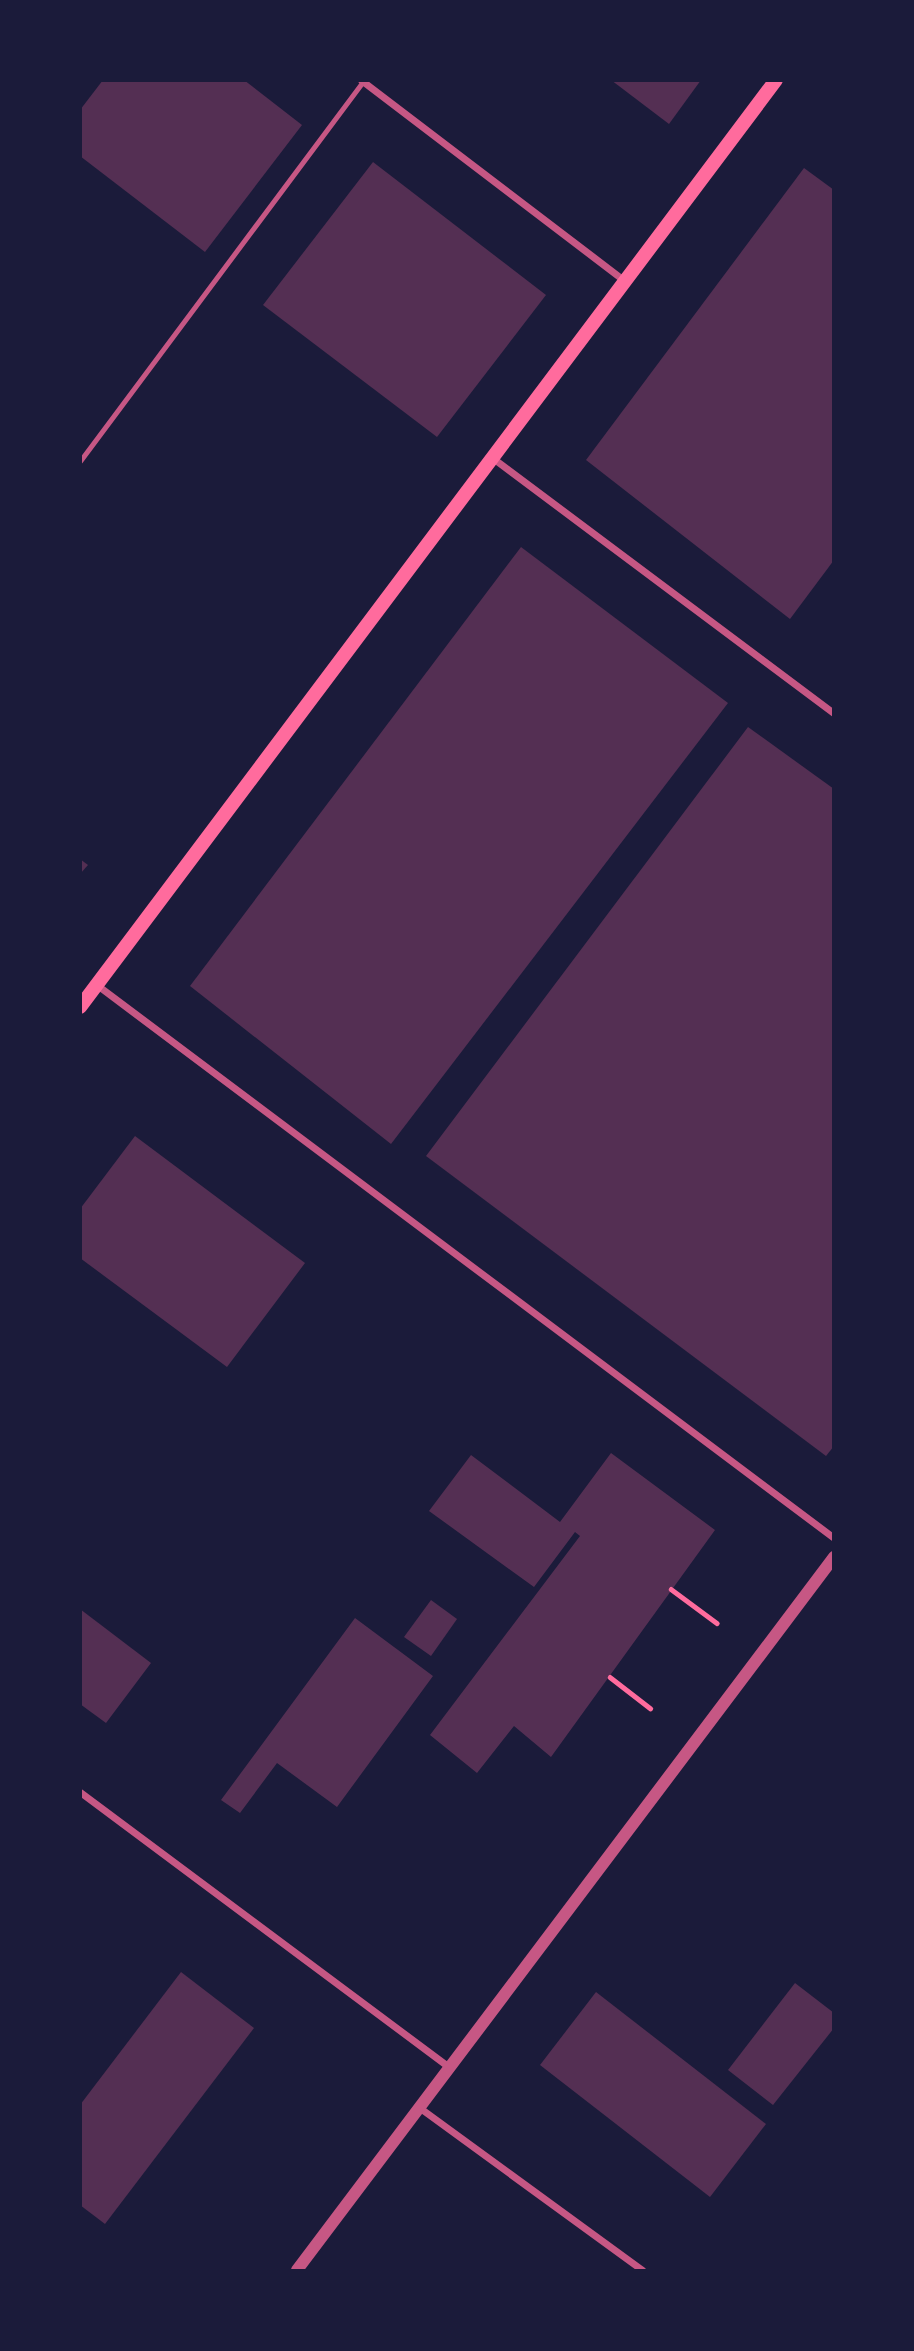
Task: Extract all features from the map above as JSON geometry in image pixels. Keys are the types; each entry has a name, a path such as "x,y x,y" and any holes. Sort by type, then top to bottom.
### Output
{"main road":[{"path":"80,1007 776,80"}],"street":[{"path":"363,81 625,282"},
{"path":"494,459 834,713"},
{"path":"97,985 834,1538"},
{"path":"297,2270 834,1557"},
{"path":"80,1792 450,2068"},
{"path":"420,2108 642,2270"}],"lane":[{"path":"80,461 363,81"}],"path":[{"path":"671,1589 717,1623"},
{"path":"610,1677 650,1708"}],"building":[{"path":"103,80 244,80 302,125 205,252 80,156 80,110"},
{"path":"611,80 701,80 669,124"},
{"path":"373,162 546,295 437,437 263,305"},
{"path":"804,168 834,190 834,560 790,619 586,460"},
{"path":"521,547 728,703 391,1144 190,986"},
{"path":"748,727 834,789 834,1446 826,1456 426,1156"},
{"path":"80,859 88,865 80,874"},
{"path":"135,1136 305,1263 227,1367 80,1258 80,1209"},
{"path":"611,1453 715,1530 551,1757 514,1726 477,1773 430,1735 580,1536 575,1532 534,1587 429,1511 471,1455 560,1522"},
{"path":"431,1600 457,1619 431,1656 404,1637"},
{"path":"80,1609 151,1663 106,1723 80,1704"},
{"path":"355,1618 433,1676 337,1807 277,1763 240,1813 221,1800"},
{"path":"181,1972 254,2028 105,2224 80,2205 80,2105"},
{"path":"795,1983 834,2013 834,2028 773,2105 728,2070"},
{"path":"596,1992 766,2124 710,2197 540,2065"}]}
